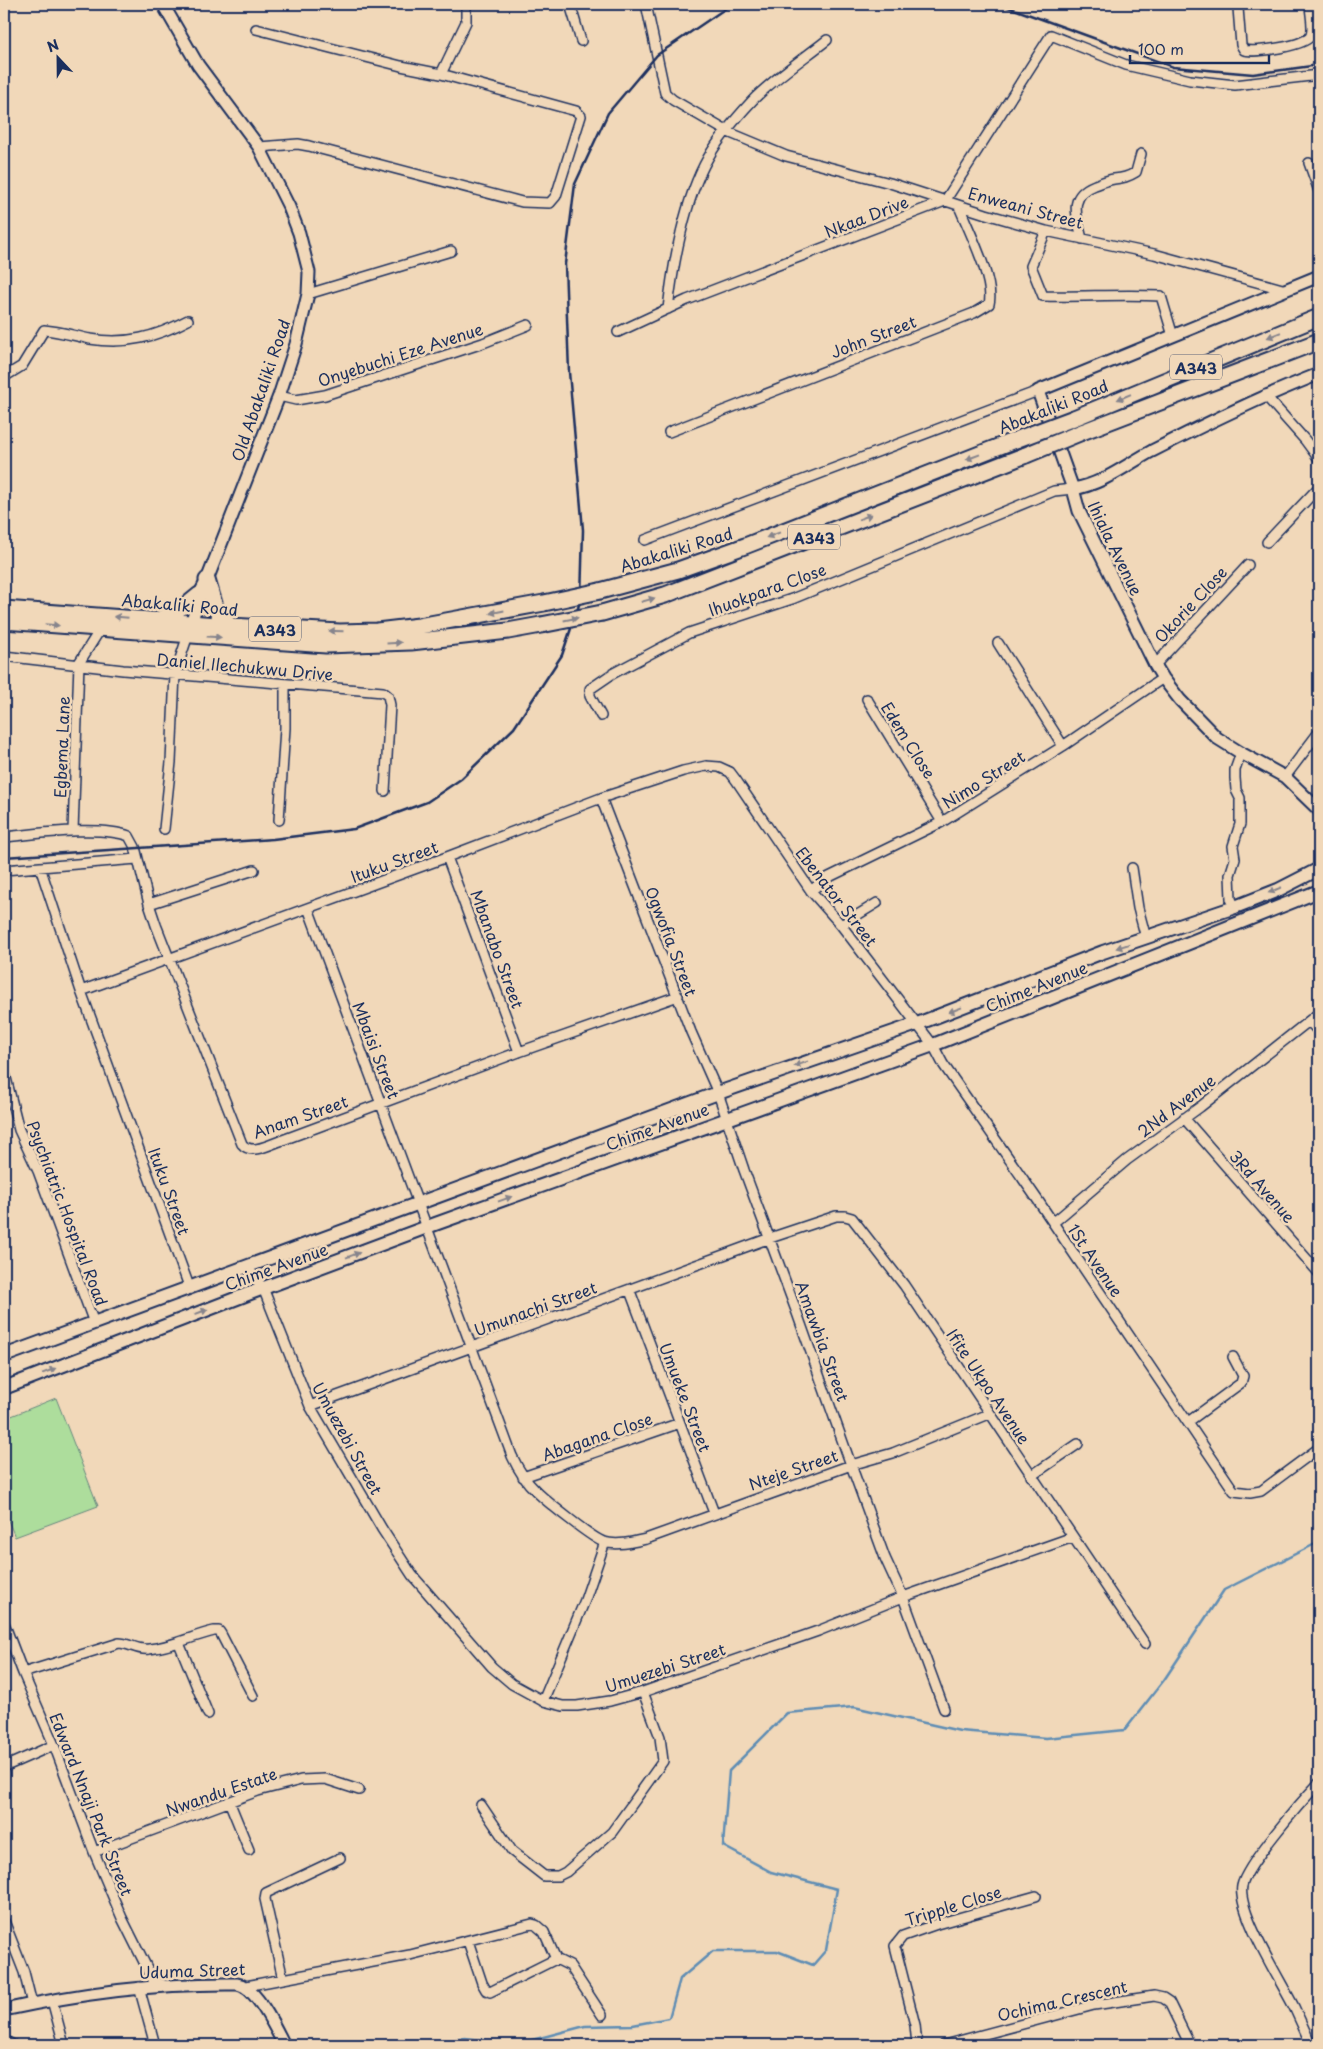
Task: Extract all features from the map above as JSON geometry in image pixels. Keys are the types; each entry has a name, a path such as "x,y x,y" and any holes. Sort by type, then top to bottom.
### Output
{"highway":[{"name":"Abakaliki Road","path":"4,621 101,628 190,629 230,626 303,631 377,631 419,626 600,591 678,570 728,552 1074,418 1319,317"},
{"name":"Abakaliki Road","path":"4,609 157,621 190,629 304,644 350,645 411,642 508,631 602,613 665,595 1319,341"},
{"path":"207,580 216,610 230,626"},
{"path":"157,621 188,604 199,595"}],"main road":[{"name":"Old Abakaliki Road","path":"164,4 198,65 258,146 289,207 299,233 309,272 308,294 296,344 279,396 207,580 199,595 190,629"},
{"path":"1073,489 1038,391 1319,276"},
{"name":"Ihiala Avenue","path":"1319,374 1265,395 1151,452 1101,481 1073,489 1079,511 1163,678 1196,718 1217,738 1241,754 1285,777 1319,810"},
{"name":"Chime Avenue","path":"4,1356 248,1268 418,1203 718,1093 917,1024 1103,952 1234,907 1278,890 1319,869"},
{"name":"Chime Avenue","path":"4,1388 427,1227 933,1045 1319,892"},
{"name":"Uduma Street","path":"4,2010 52,2000 139,1987 222,1983 246,1986"},
{"path":"246,1986 284,2045"}],"street":[{"path":"441,74 452,47 466,22 466,4"},
{"path":"570,4 582,41"},
{"name":"Enweani Street","path":"646,4 666,93 673,100 728,132 786,156 890,183 959,206 1046,231 1154,254 1286,290"},
{"path":"1241,4 1238,8 1241,45 1244,50 1258,52 1301,43 1308,39 1312,35 1310,4"},
{"path":"256,29 401,66 441,74 579,113 581,119 553,200 545,204 522,202 298,144 258,146"},
{"path":"945,201 1051,35 1126,65 1190,80 1235,85 1319,75"},
{"path":"668,309 680,238 696,185 708,158 754,99 827,40"},
{"path":"1082,239 1076,212 1076,201 1080,194 1086,188 1103,182 1129,177 1136,172 1141,154"},
{"path":"1309,163 1319,190"},
{"name":"Nkaa Drive","path":"618,332 668,309 945,201"},
{"name":"John Street","path":"669,432 974,313 989,304 992,294 986,274 959,206"},
{"path":"1046,231 1031,266 1042,296 1078,297 1120,294 1161,296 1173,336"},
{"path":"308,294 451,251"},
{"path":"4,377 22,366 44,330 106,341 122,341 146,338 167,331 188,320"},
{"name":"Onyebuchi Eze Avenue","path":"279,396 296,400 325,395 483,343 528,326"},
{"path":"645,540 1038,391"},
{"path":"1265,395 1305,440 1319,459"},
{"path":"1267,542 1319,487"},
{"name":"Ihuokpara Close","path":"601,716 590,696 590,689 612,674 689,633 792,598 1054,491 1073,489"},
{"name":"Okorie Close","path":"1155,665 1248,565"},
{"path":"79,663 101,628"},
{"path":"164,829 171,762 175,674 190,629"},
{"path":"998,643 1063,746"},
{"name":"Daniel Ilechukwu Drive","path":"4,656 79,663 123,670 386,694 390,705 385,792"},
{"name":"Egbema Lane","path":"73,831 79,663"},
{"name":"Nimo Street","path":"811,891 825,880 942,822 1063,746 1163,678"},
{"path":"279,820 285,685"},
{"name":"Edem Close","path":"866,699 942,822"},
{"path":"1285,777 1319,732"},
{"path":"1234,907 1230,874 1235,859 1233,846 1240,824 1240,798 1236,790 1235,770 1241,754"},
{"name":"Ituku Street","path":"81,991 169,957 447,857 601,798 684,771 706,766 719,767"},
{"name":"Ebenator Street","path":"719,767 730,772 811,891 841,925 933,1045"},
{"name":"Ogwofia Street","path":"601,798 691,1032 718,1093"},
{"path":"4,837 73,831"},
{"name":"Anam Street","path":"73,831 110,832 129,836 135,847 149,904 242,1144 246,1148 253,1150 519,1052 678,996"},
{"name":"Mbanabo Street","path":"447,857 519,1052"},
{"path":"4,870 137,859"},
{"name":"Ituku Street","path":"40,868 81,991 190,1289"},
{"path":"1132,868 1138,908 1146,938"},
{"path":"149,904 254,870"},
{"path":"841,925 878,903"},
{"name":"Mbaisi Street","path":"308,908 427,1227"},
{"name":"2Nd Avenue","path":"1052,1222 1127,1160 1319,1013"},
{"path":"1309,1021 1319,1032"},
{"name":"1St Avenue","path":"933,1045 943,1064 1234,1491 1250,1494 1261,1491 1319,1448"},
{"path":"4,1070 6,1092"},
{"name":"Psychiatric Hospital Road","path":"6,1092 38,1171 94,1323"},
{"name":"Amawbia Street","path":"718,1093 744,1170 885,1558 903,1598 944,1709"},
{"name":"3Rd Avenue","path":"1184,1118 1319,1273"},
{"name":"Ifite Ukpo Avenue","path":"770,1238 836,1216 852,1218 904,1285 1145,1644"},
{"path":"427,1227 512,1456 524,1477 536,1491 594,1536 605,1542 585,1600 543,1701"},
{"name":"Umunachi Street","path":"310,1406 563,1313 630,1291 770,1238"},
{"name":"Umuezebi Street","path":"248,1268 263,1288 310,1406 382,1529 412,1575 492,1667 512,1684 543,1701 564,1706 577,1706 610,1701 643,1692 818,1631 1072,1536"},
{"name":"Umueke Street","path":"630,1291 714,1513"},
{"path":"1188,1422 1241,1383 1243,1376 1233,1357"},
{"name":"Nteje Street","path":"605,1542 616,1544 646,1539 851,1465 893,1453 989,1414"},
{"name":"Abagana Close","path":"524,1477 680,1423"},
{"path":"1031,1476 1078,1444"},
{"name":"Edward Nnaji Park Street","path":"4,1623 122,1918 153,1980 166,1986"},
{"path":"23,1673 119,1643 148,1650 179,1644 206,1632 219,1631 252,1696"},
{"path":"179,1644 208,1714"},
{"path":"481,1805 512,1851 536,1871 544,1876 551,1877 566,1872 612,1832 663,1761 660,1737 643,1692"},
{"path":"4,1767 54,1744"},
{"name":"Nwandu Estate","path":"94,1852 229,1801 301,1780 320,1778 360,1790"},
{"path":"1311,2045 1294,2007 1251,1924 1242,1900 1242,1885 1249,1871 1267,1846 1300,1803 1319,1783"},
{"path":"229,1801 249,1850"},
{"path":"283,1979 265,1899 266,1892 340,1858"},
{"name":"Tripple Close","path":"917,2045 916,2024 895,1946 903,1936 937,1924 1036,1896"},
{"path":"4,1921 24,1972 32,2004"},
{"name":"Uduma Street","path":"246,1986 410,1955 536,1925 544,1932 556,1959 570,1966 602,2015"},
{"path":"468,1941 482,1982 486,1990 490,1992 556,1959"},
{"path":"139,1987 155,2045"},
{"name":"Ochima Crescent","path":"944,2045 1094,2005 1154,1996 1170,2002 1190,2045"},
{"path":"52,2000 64,2045"},
{"path":"4,2040 13,2045"}],"green space":[{"path":"56,1398 98,1506 15,1537 4,1511 4,1419"}],"waterway":[{"path":"416,2045 465,2038 517,2044 585,2026 633,2025 669,2018 680,1979 713,1951 777,1951 813,1965 826,1950 837,1889 771,1872 723,1846 729,1771 787,1713 854,1707 960,1731 1046,1738 1125,1730 1164,1680 1224,1590 1319,1542"}],"railway":[{"path":"4,857 273,839 354,829 427,802 461,779 514,728 562,655 581,599 583,530 569,372 565,264 575,184 608,113 657,55 732,4"},
{"path":"1000,4 1173,67 1253,74 1319,65"}]}
